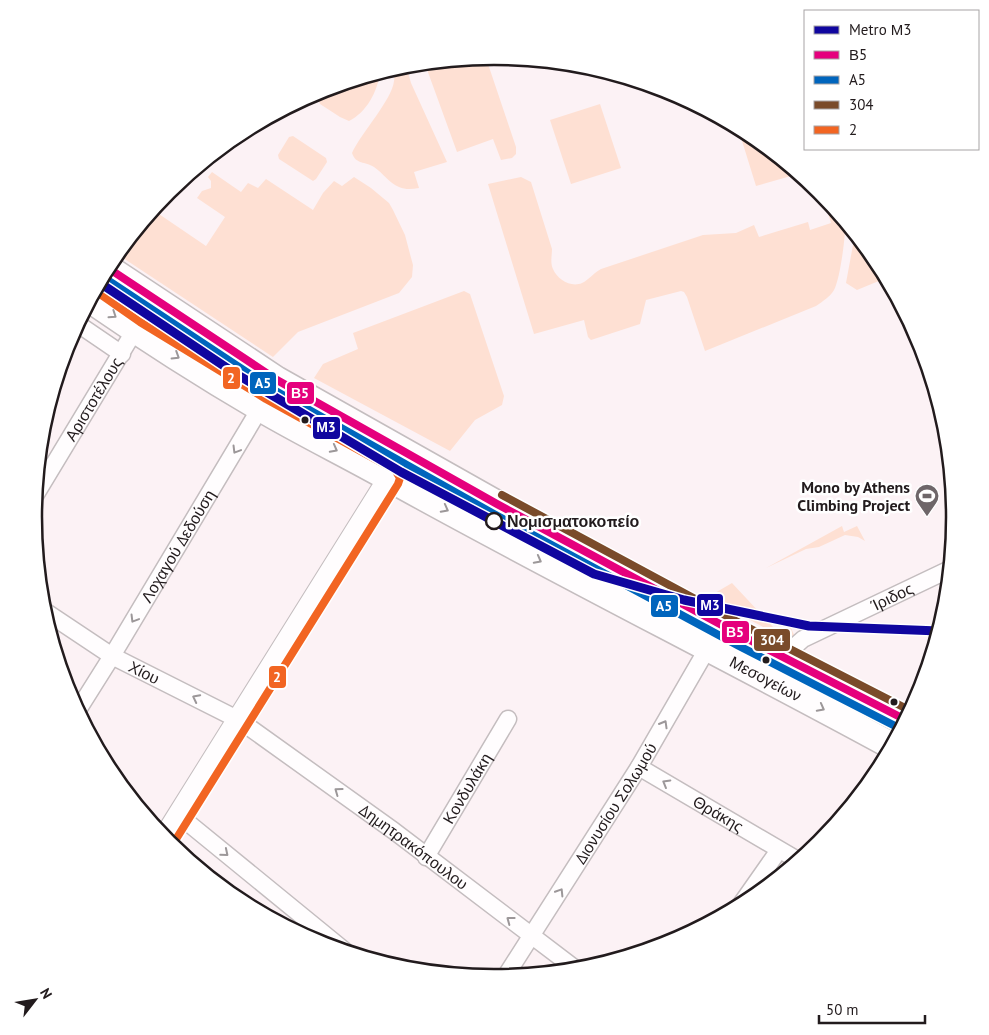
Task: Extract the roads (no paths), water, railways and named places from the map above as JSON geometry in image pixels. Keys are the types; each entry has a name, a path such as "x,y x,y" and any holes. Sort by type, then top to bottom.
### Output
{"main road":[{"name":"Μεσογείων","path":"115,273 277,380 497,504 721,625 900,717"},
{"name":"Μεσογείων","path":"96,304 135,330 261,408 566,575 709,648 886,743"}],"street":[{"path":"84,328 122,354"},
{"name":"Αριστοτέλους","path":"46,462 122,354 135,330"},
{"name":"Λοχαγού Δεδούση","path":"83,703 277,380"},
{"path":"177,839 244,723 395,482 423,462"},
{"name":"Ίριδος","path":"788,660 794,647 803,639 943,573"},
{"name":"Χίου","path":"54,617 112,656 244,723"},
{"name":"Διονυσίου Σολωμού","path":"510,969 639,767 721,625"},
{"name":"Κονδυλάκη","path":"426,856 508,719"},
{"path":"170,832 244,723"},
{"name":"Δημητρακόπουλου","path":"244,723 394,831 568,964"},
{"name":"Θράκης","path":"639,767 792,857"},
{"path":"187,822 329,938"},
{"path":"752,889 779,850"}],"metro line":[{"name":"Μ3","path":"106,287 233,372 401,472 594,574 684,600 809,626 932,631"}],"place":[{"name":"Mono by Athens Climbing Project","path":"927,517"},
{"name":"Νομισματοκοπείο","path":"494,521"}]}
